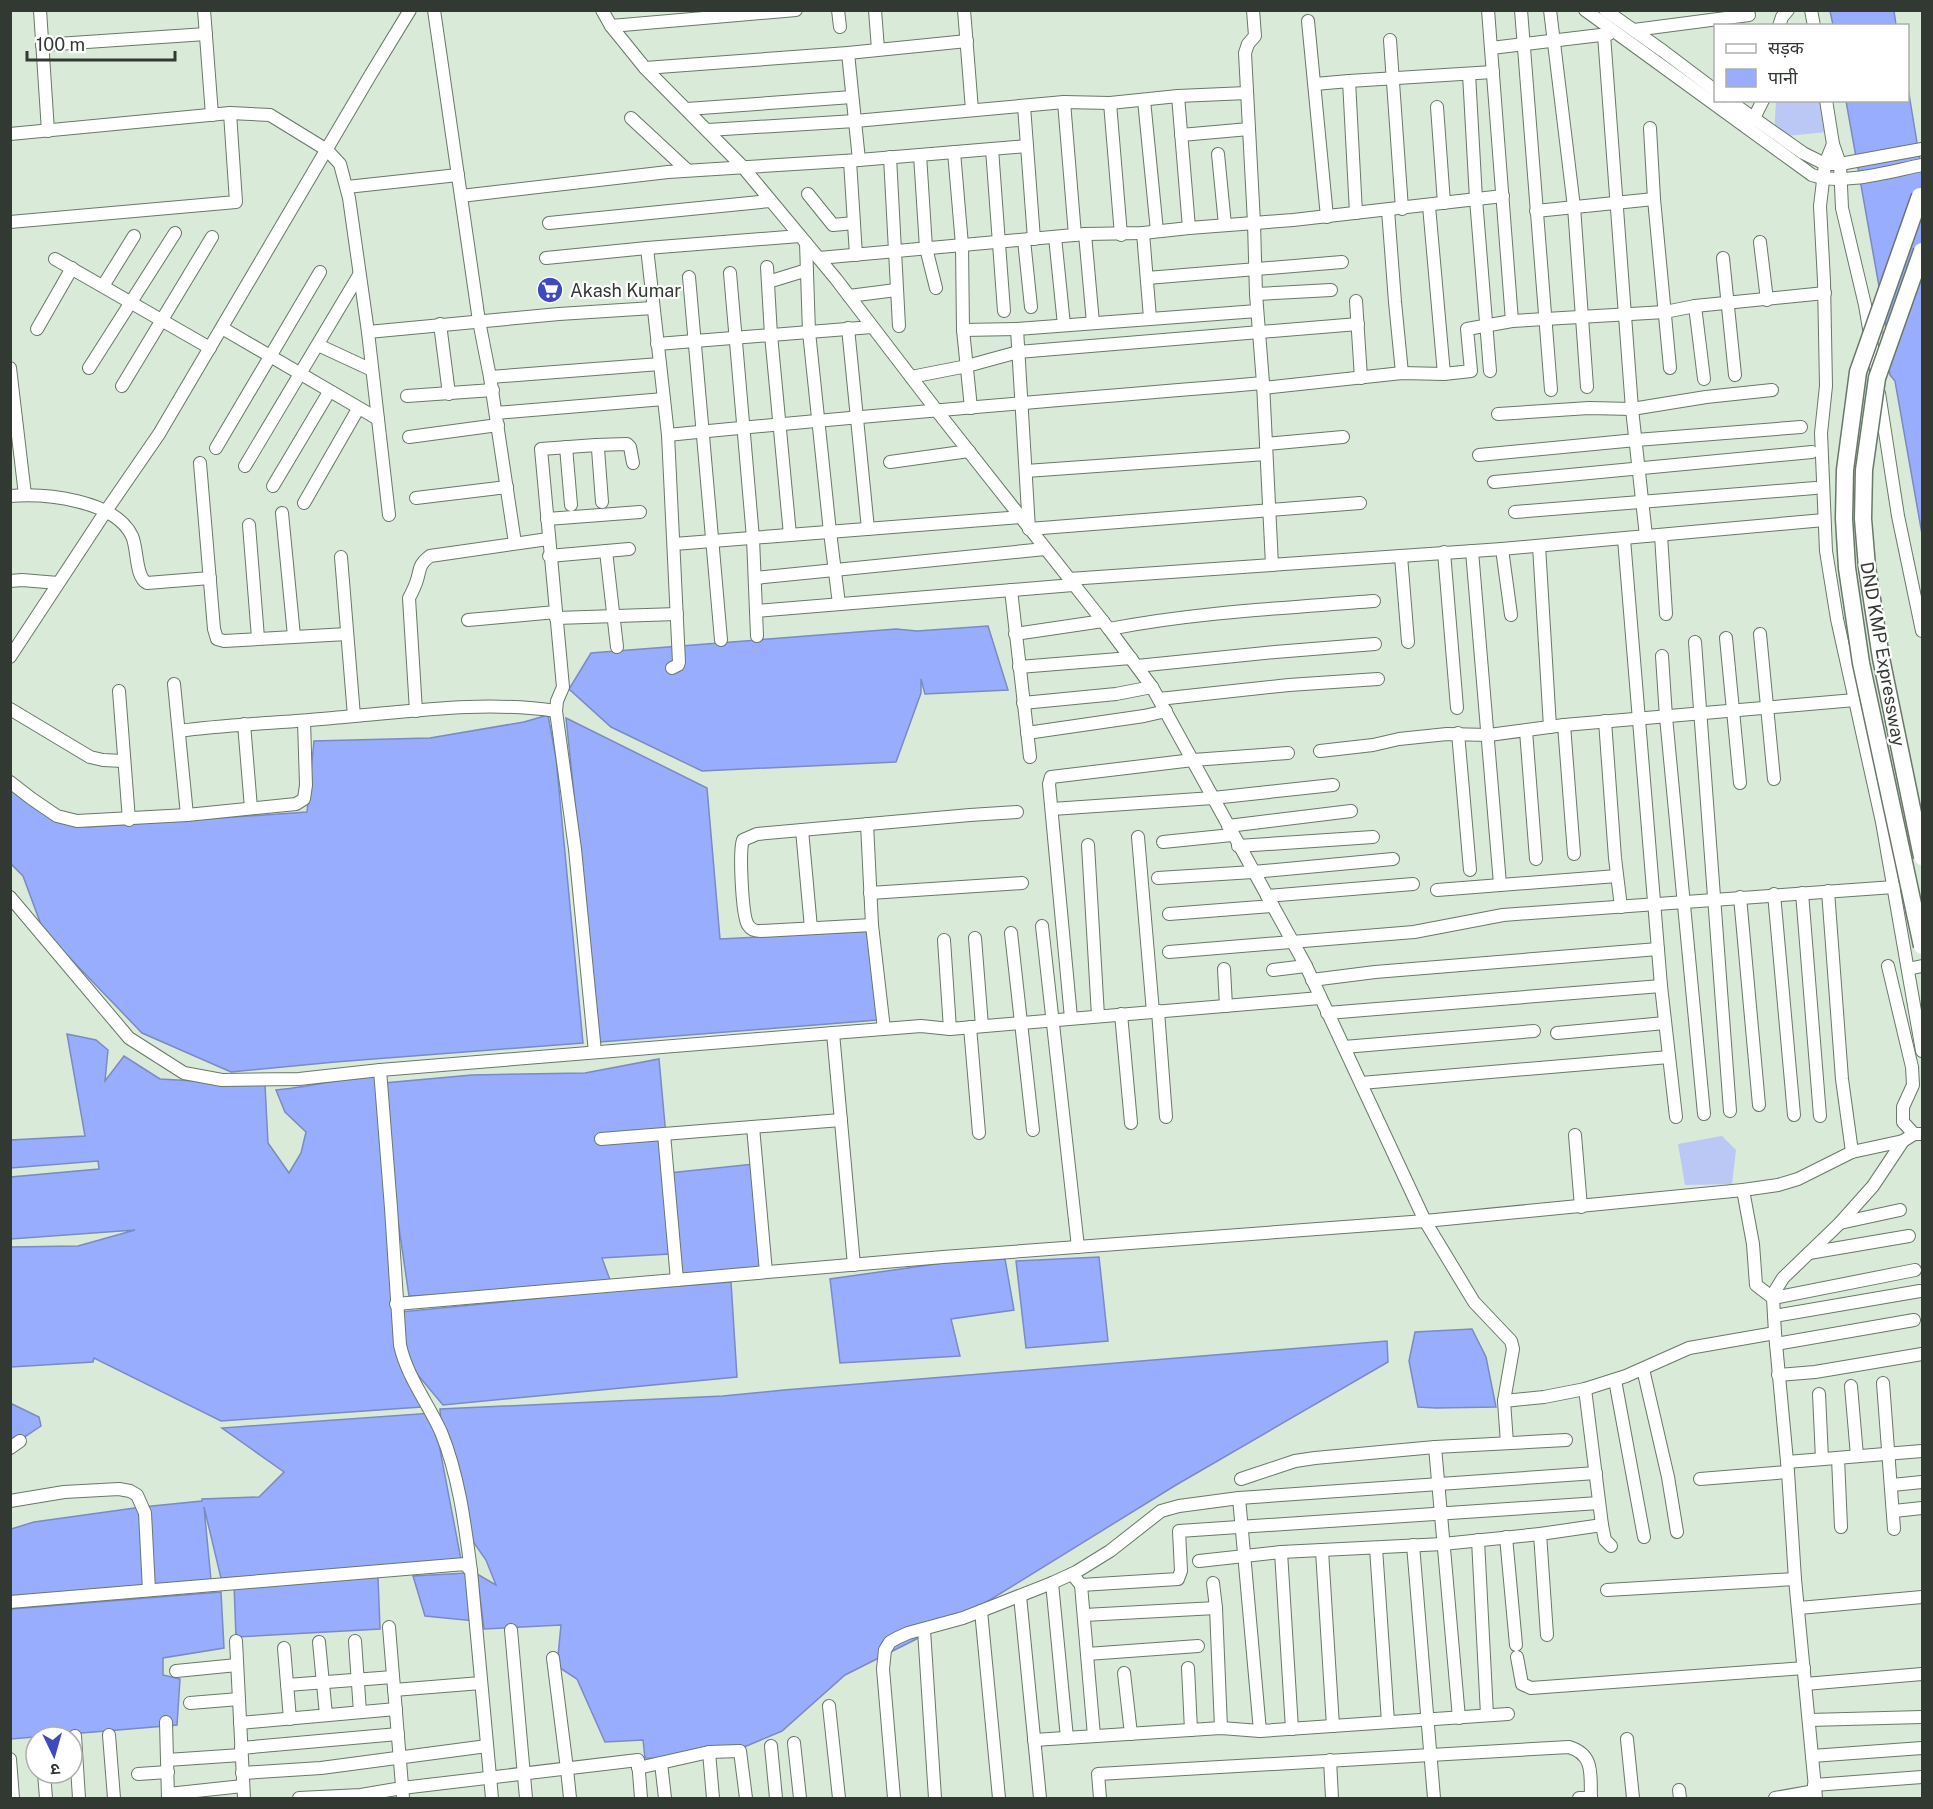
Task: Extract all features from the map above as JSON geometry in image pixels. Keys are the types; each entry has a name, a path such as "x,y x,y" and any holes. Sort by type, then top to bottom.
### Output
{"highway":[{"name":"DND KMP Expressway","path":"1920,196 1858,372 1845,470 1844,519 1846,568 1861,663 1923,946"},
{"name":"DND KMP Expressway","path":"1923,250 1877,378 1864,470 1863,509 1867,567 1881,658 1923,857"}],"street":[{"path":"40,10 48,131"},
{"path":"204,10 212,115"},
{"path":"10,657 159,434 410,10"},
{"path":"434,10 479,321 497,419 515,543"},
{"path":"602,10 611,26 645,68 742,166 819,258 1152,687 1306,966 1425,1221 1474,1302 1511,1341 1513,1349 1504,1401 1507,1443"},
{"path":"611,26 796,10"},
{"path":"837,10 840,27"},
{"path":"875,10 879,49"},
{"path":"964,10 972,110"},
{"path":"1253,10 1255,36 1248,44 1245,53 1272,565"},
{"path":"1488,10 1512,321"},
{"path":"1521,10 1551,390"},
{"path":"1550,10 1574,207 1587,387"},
{"path":"1585,10 1610,34 1812,175 1823,179 1845,179 1923,165"},
{"path":"1605,10 1714,90"},
{"path":"1780,24 1788,10"},
{"path":"1634,30 1749,17"},
{"path":"1308,21 1327,217"},
{"path":"42,45 206,34"},
{"path":"1491,48 1610,34"},
{"path":"1610,34 1615,203 1632,409 1646,536"},
{"path":"1390,40 1402,209"},
{"path":"645,68 967,41"},
{"path":"848,52 855,121 856,255"},
{"path":"1315,84 1493,72"},
{"path":"1469,74 1476,199 1490,371"},
{"path":"1349,81 1356,213"},
{"path":"708,130 855,121 1064,102 1110,103 1178,96 1247,93"},
{"path":"1178,96 1189,228"},
{"path":"687,109 852,97"},
{"path":"1144,100 1157,231"},
{"path":"1064,102 1093,323"},
{"path":"1730,102 1803,153 1825,164 1844,163 1923,149"},
{"path":"1753,120 1762,102"},
{"path":"1826,102 1833,144 1844,163 1842,208 1865,305 1898,516 1923,631"},
{"path":"1110,103 1122,235"},
{"path":"1024,106 1031,306"},
{"path":"1437,106 1444,203"},
{"path":"10,222 236,202 230,113"},
{"path":"10,134 230,113 270,115 327,150 340,164 347,188 368,332 388,515"},
{"path":"631,118 687,170"},
{"path":"1650,128 1654,199 1670,368"},
{"path":"1181,135 1249,129"},
{"path":"1833,144 1825,164 1820,217 1825,293 1826,386 1821,433 1826,551 1837,619 1894,887 1923,1051"},
{"path":"461,196 687,170 1027,147"},
{"path":"992,149 1004,311"},
{"path":"954,152 962,245 963,330 971,408"},
{"path":"1218,154 1226,225"},
{"path":"920,155 926,248 936,288"},
{"path":"890,157 899,326"},
{"path":"347,188 458,175"},
{"path":"808,194 833,225 854,223"},
{"path":"819,258 1080,234 1122,235 1327,217 1503,196"},
{"path":"1536,211 1654,199"},
{"path":"549,223 770,201"},
{"path":"1429,206 1444,374"},
{"path":"1388,210 1402,373"},
{"path":"89,368 175,233"},
{"path":"1143,233 1150,318"},
{"path":"103,286 134,236"},
{"path":"122,386 212,237"},
{"path":"1055,237 1064,325"},
{"path":"546,258 646,248 803,240"},
{"path":"803,240 807,270 809,332 839,604"},
{"path":"1760,242 1767,300"},
{"path":"646,248 668,435 679,662 672,668"},
{"path":"55,258 210,348"},
{"path":"1723,258 1735,375"},
{"path":"1147,278 1342,262"},
{"path":"767,267 771,335 790,535"},
{"path":"37,329 72,268"},
{"path":"768,282 807,270"},
{"path":"216,448 272,357 320,272"},
{"path":"730,273 753,538 758,636"},
{"path":"245,466 359,275"},
{"path":"689,277 721,640"},
{"path":"849,296 896,290"},
{"path":"1256,294 1331,290"},
{"path":"668,435 857,416 1263,386 1402,373 1444,374 1471,371 1467,329 1512,321 1665,312 1695,306 1825,293"},
{"path":"1356,301 1361,378"},
{"path":"1695,306 1704,379"},
{"path":"368,332 440,324 653,308"},
{"path":"963,330 1017,329 1257,311"},
{"path":"440,324 449,394"},
{"path":"910,377 967,366 1018,352 1259,334 1358,324"},
{"path":"657,344 872,327"},
{"path":"222,328 378,419"},
{"path":"848,328 868,529"},
{"path":"1017,329 1029,529"},
{"path":"318,345 372,370"},
{"path":"490,377 660,364"},
{"path":"10,368 15,439 26,495"},
{"path":"407,396 492,390"},
{"path":"1498,414 1589,408 1632,409 1706,397 1772,390"},
{"path":"273,486 329,392"},
{"path":"409,437 497,419 664,399"},
{"path":"304,503 358,409"},
{"path":"1479,455 1801,427"},
{"path":"1026,471 1266,449 1343,437"},
{"path":"595,1052 575,849 557,706 563,687 540,450 541,448 627,444 630,447 633,464"},
{"path":"596,445 602,502"},
{"path":"566,447 571,505"},
{"path":"890,462 969,451"},
{"path":"1494,482 1812,452"},
{"path":"200,463 214,629 217,639 224,641 347,634"},
{"path":"416,498 507,488"},
{"path":"1515,512 1815,488"},
{"path":"10,496 60,498 106,511 123,524 131,535 141,577 147,583 210,578"},
{"path":"1029,529 1360,503"},
{"path":"546,519 640,512"},
{"path":"282,513 294,636"},
{"path":"674,544 1020,517"},
{"path":"756,611 1011,590 1071,582 1539,546 1824,520"},
{"path":"249,525 258,638"},
{"path":"1661,535 1666,614"},
{"path":"1624,539 1661,986 1676,1117"},
{"path":"416,711 410,598 423,561 430,556 548,540"},
{"path":"1539,546 1550,727"},
{"path":"549,556 629,549"},
{"path":"755,578 1045,549"},
{"path":"1502,549 1511,615"},
{"path":"606,551 617,647"},
{"path":"1472,551 1500,884"},
{"path":"1444,552 1457,708"},
{"path":"1401,556 1408,642"},
{"path":"341,557 354,716"},
{"path":"10,581 58,584"},
{"path":"1011,590 1030,756"},
{"path":"1015,633 1271,608 1374,602"},
{"path":"468,620 556,615 677,614"},
{"path":"1760,634 1774,779"},
{"path":"1726,638 1740,783"},
{"path":"1695,642 1730,1111"},
{"path":"1019,667 1134,662 1375,644"},
{"path":"1662,656 1704,1114"},
{"path":"1159,699 1378,679"},
{"path":"174,684 187,815"},
{"path":"1023,704 1116,694 1152,687"},
{"path":"119,691 129,820"},
{"path":"1320,751 1373,745 1399,739 1458,734 1489,735 1605,721 1855,700"},
{"path":"179,731 487,705 557,706"},
{"path":"10,709 90,757 123,761"},
{"path":"1027,733 1166,711"},
{"path":"10,782 57,816 83,821 129,820 296,804 304,799 306,785 304,721"},
{"path":"1605,721 1621,907"},
{"path":"244,724 251,808"},
{"path":"1564,725 1574,854"},
{"path":"1526,731 1536,859"},
{"path":"1458,734 1470,870"},
{"path":"1071,1018 1048,784 1051,777 1193,760 1288,753"},
{"path":"1052,809 1213,798 1332,785"},
{"path":"1233,836 1352,811"},
{"path":"872,925 755,931 748,925 745,911 741,855 743,840 757,834 970,814 1017,812"},
{"path":"867,824 872,925 884,1029"},
{"path":"802,830 811,928"},
{"path":"1163,842 1233,836 1373,837"},
{"path":"1138,837 1166,1117"},
{"path":"1088,845 1098,1016"},
{"path":"1158,878 1393,859"},
{"path":"1437,890 1617,876"},
{"path":"870,892 1022,883"},
{"path":"1169,914 1413,884"},
{"path":"1169,952 1414,932 1503,915 1894,887"},
{"path":"1828,891 1842,1079 1852,1152"},
{"path":"1802,893 1820,1116"},
{"path":"1774,894 1794,1114"},
{"path":"10,897 129,1038 184,1074 222,1080 299,1079 380,1070 921,1026 950,1029 1320,998"},
{"path":"1740,897 1759,1106"},
{"path":"1042,926 1078,1247"},
{"path":"1011,933 1034,1130"},
{"path":"975,938 979,1133"},
{"path":"944,940 950,1029"},
{"path":"1312,980 1658,949"},
{"path":"1273,970 1306,966"},
{"path":"1888,966 1912,1067 1913,1085 1903,1107 1903,1122 1913,1136"},
{"path":"1908,969 1923,966"},
{"path":"1224,969 1226,1006"},
{"path":"1327,1013 1661,986"},
{"path":"1120,1014 1131,1123"},
{"path":"1557,1033 1665,1023"},
{"path":"1344,1047 1534,1031"},
{"path":"833,1033 854,1265"},
{"path":"1361,1083 1669,1057"},
{"path":"380,1070 400,1345 403,1360 440,1432 449,1456 463,1517 471,1571 492,1798"},
{"path":"601,1140 841,1120"},
{"path":"753,1127 766,1272"},
{"path":"664,1134 677,1280"},
{"path":"1575,1135 1581,1207"},
{"path":"396,1304 766,1272 1425,1221 1743,1190 1778,1185 1798,1179 1852,1152 1913,1136"},
{"path":"1815,1791 1795,1580 1788,1467 1778,1375 1773,1298 1783,1278 1840,1223 1913,1136"},
{"path":"1743,1190 1753,1244 1756,1285 1773,1298 1915,1270"},
{"path":"1840,1223 1900,1210"},
{"path":"1809,1253 1909,1236"},
{"path":"1774,1316 1920,1291"},
{"path":"1504,1401 1551,1396 1584,1389 1615,1380 1689,1348 1914,1320"},
{"path":"1778,1375 1815,1372 1923,1354"},
{"path":"1643,1369 1668,1477 1677,1532"},
{"path":"1615,1380 1644,1537"},
{"path":"1883,1383 1894,1529"},
{"path":"1851,1386 1857,1456"},
{"path":"1584,1389 1602,1525 1605,1540 1611,1546"},
{"path":"1819,1394 1822,1459"},
{"path":"1241,1479 1305,1460 1435,1447 1566,1440"},
{"path":"1435,1447 1459,1718"},
{"path":"1700,1479 1788,1467 1822,1459 1923,1451"},
{"path":"1838,1458 1841,1527"},
{"path":"894,1798 882,1658 890,1642 908,1633 981,1611 1072,1574 1110,1551 1161,1511 1179,1506 1239,1498 1596,1473"},
{"path":"1892,1485 1923,1482"},
{"path":"10,1501 64,1492 119,1490 130,1491 137,1495 145,1513 149,1590"},
{"path":"1239,1498 1260,1731"},
{"path":"1081,1585 1178,1579 1181,1571 1179,1531 1599,1503"},
{"path":"1894,1511 1923,1508"},
{"path":"1199,1562 1281,1552 1443,1544 1602,1525"},
{"path":"1540,1534 1547,1635"},
{"path":"1506,1537 1522,1684 1531,1688 1804,1668"},
{"path":"1478,1540 1487,1715"},
{"path":"1413,1545 1434,1798"},
{"path":"1376,1548 1388,1722"},
{"path":"1322,1551 1333,1726"},
{"path":"1281,1552 1292,1729"},
{"path":"10,1602 465,1564 471,1571"},
{"path":"1072,1574 1081,1585 1095,1736"},
{"path":"1607,1590 1795,1580"},
{"path":"1052,1583 1067,1738"},
{"path":"1213,1583 1221,1728"},
{"path":"1020,1596 1040,1798"},
{"path":"1799,1608 1923,1597"},
{"path":"1084,1615 1216,1608"},
{"path":"981,1611 999,1798"},
{"path":"389,1627 402,1793"},
{"path":"511,1630 526,1798"},
{"path":"924,1630 934,1798"},
{"path":"236,1641 243,1786"},
{"path":"355,1641 360,1712"},
{"path":"319,1642 326,1715"},
{"path":"1087,1654 1198,1646"},
{"path":"284,1647 290,1719"},
{"path":"553,1658 570,1798"},
{"path":"176,1671 237,1665"},
{"path":"1188,1668 1191,1730"},
{"path":"1124,1673 1131,1734"},
{"path":"1805,1684 1923,1674"},
{"path":"287,1685 393,1677"},
{"path":"394,1690 481,1683"},
{"path":"190,1703 239,1699"},
{"path":"829,1706 839,1798"},
{"path":"240,1723 396,1709"},
{"path":"1034,1740 1221,1728 1260,1731 1508,1714"},
{"path":"1809,1720 1923,1717"},
{"path":"166,1722 168,1796 243,1786 321,1768 487,1746"},
{"path":"138,1774 241,1751 398,1734"},
{"path":"110,1735 114,1798"},
{"path":"1627,1738 1633,1798"},
{"path":"794,1743 800,1798"},
{"path":"771,1746 776,1798"},
{"path":"1100,1798 1098,1774 1569,1747 1582,1753 1588,1761 1591,1798 1579,1798"},
{"path":"1812,1756 1923,1748"},
{"path":"638,1768 709,1752 740,1751 746,1798"},
{"path":"709,1752 713,1798"},
{"path":"10,1759 13,1798"},
{"path":"299,1798 361,1797 402,1793 490,1778 638,1760 641,1798"},
{"path":"1330,1760 1332,1798"},
{"path":"661,1763 665,1798"},
{"path":"1775,1798 1923,1777"}],"shaded area":[{"path":"1776,102 1822,102 1828,132 1774,137"},
{"path":"1722,1136 1736,1150 1732,1184 1685,1185 1678,1144"}],"water":[{"path":"1830,11 1894,11 1896,24 1833,24"},
{"path":"1909,94 1922,173 1922,534 1895,381 1890,375 1883,332 1887,331 1846,102 1909,102"},
{"path":"988,626 1008,690 925,694 921,679 921,693 896,762 702,771 611,727 569,689 591,653 896,629 917,631"},
{"path":"548,715 556,758 583,1043 231,1072 142,1033 43,930 23,876 11,864 10,789 41,811 88,827 307,812 314,741 430,738 524,722"},
{"path":"566,718 707,788 720,939 874,931 877,1020 600,1042"},
{"path":"67,1034 96,1040 108,1050 105,1081 124,1056 160,1079 265,1085 268,1143 289,1173 301,1153 306,1132 285,1112 276,1090 377,1076 401,1312 602,1292 409,1296 393,1187 384,1083 472,1075 585,1073 659,1059 667,1147 669,1254 602,1258 614,1291 731,1282 737,1377 443,1405 412,1368 421,1407 221,1421 94,1358 93,1362 11,1367 11,1247 78,1246 135,1230 11,1239 11,1177 99,1169 98,1161 11,1168 11,1140 85,1136"},
{"path":"754,1164 760,1269 678,1276 669,1173"},
{"path":"1099,1257 1108,1341 1026,1348 1016,1261"},
{"path":"1005,1259 1014,1310 951,1319 960,1356 840,1363 830,1279 943,1263"},
{"path":"1472,1329 1486,1357 1496,1407 1418,1407 1409,1361 1415,1332"},
{"path":"1387,1341 1388,1362 1176,1485 972,1611 845,1675 782,1731 737,1750 674,1759 645,1758 643,1740 605,1742 577,1679 557,1666 561,1625 484,1629 477,1574 496,1585 486,1560 472,1540 441,1427 440,1409 723,1396"},
{"path":"10,1403 39,1417 41,1426 11,1446"},
{"path":"433,1413 463,1570 221,1578 204,1507 211,1580 11,1597 11,1529 34,1522 202,1501 202,1499 259,1497 284,1472 222,1428"},
{"path":"467,1573 475,1621 425,1616 413,1576"},
{"path":"378,1577 380,1629 236,1637 234,1584"},
{"path":"221,1592 224,1648 163,1658 163,1675 180,1679 177,1725 84,1733 84,1725 24,1725 24,1738 11,1739 11,1609"}],"place":[{"name":"Akash Kumar","path":"550,290"}]}
